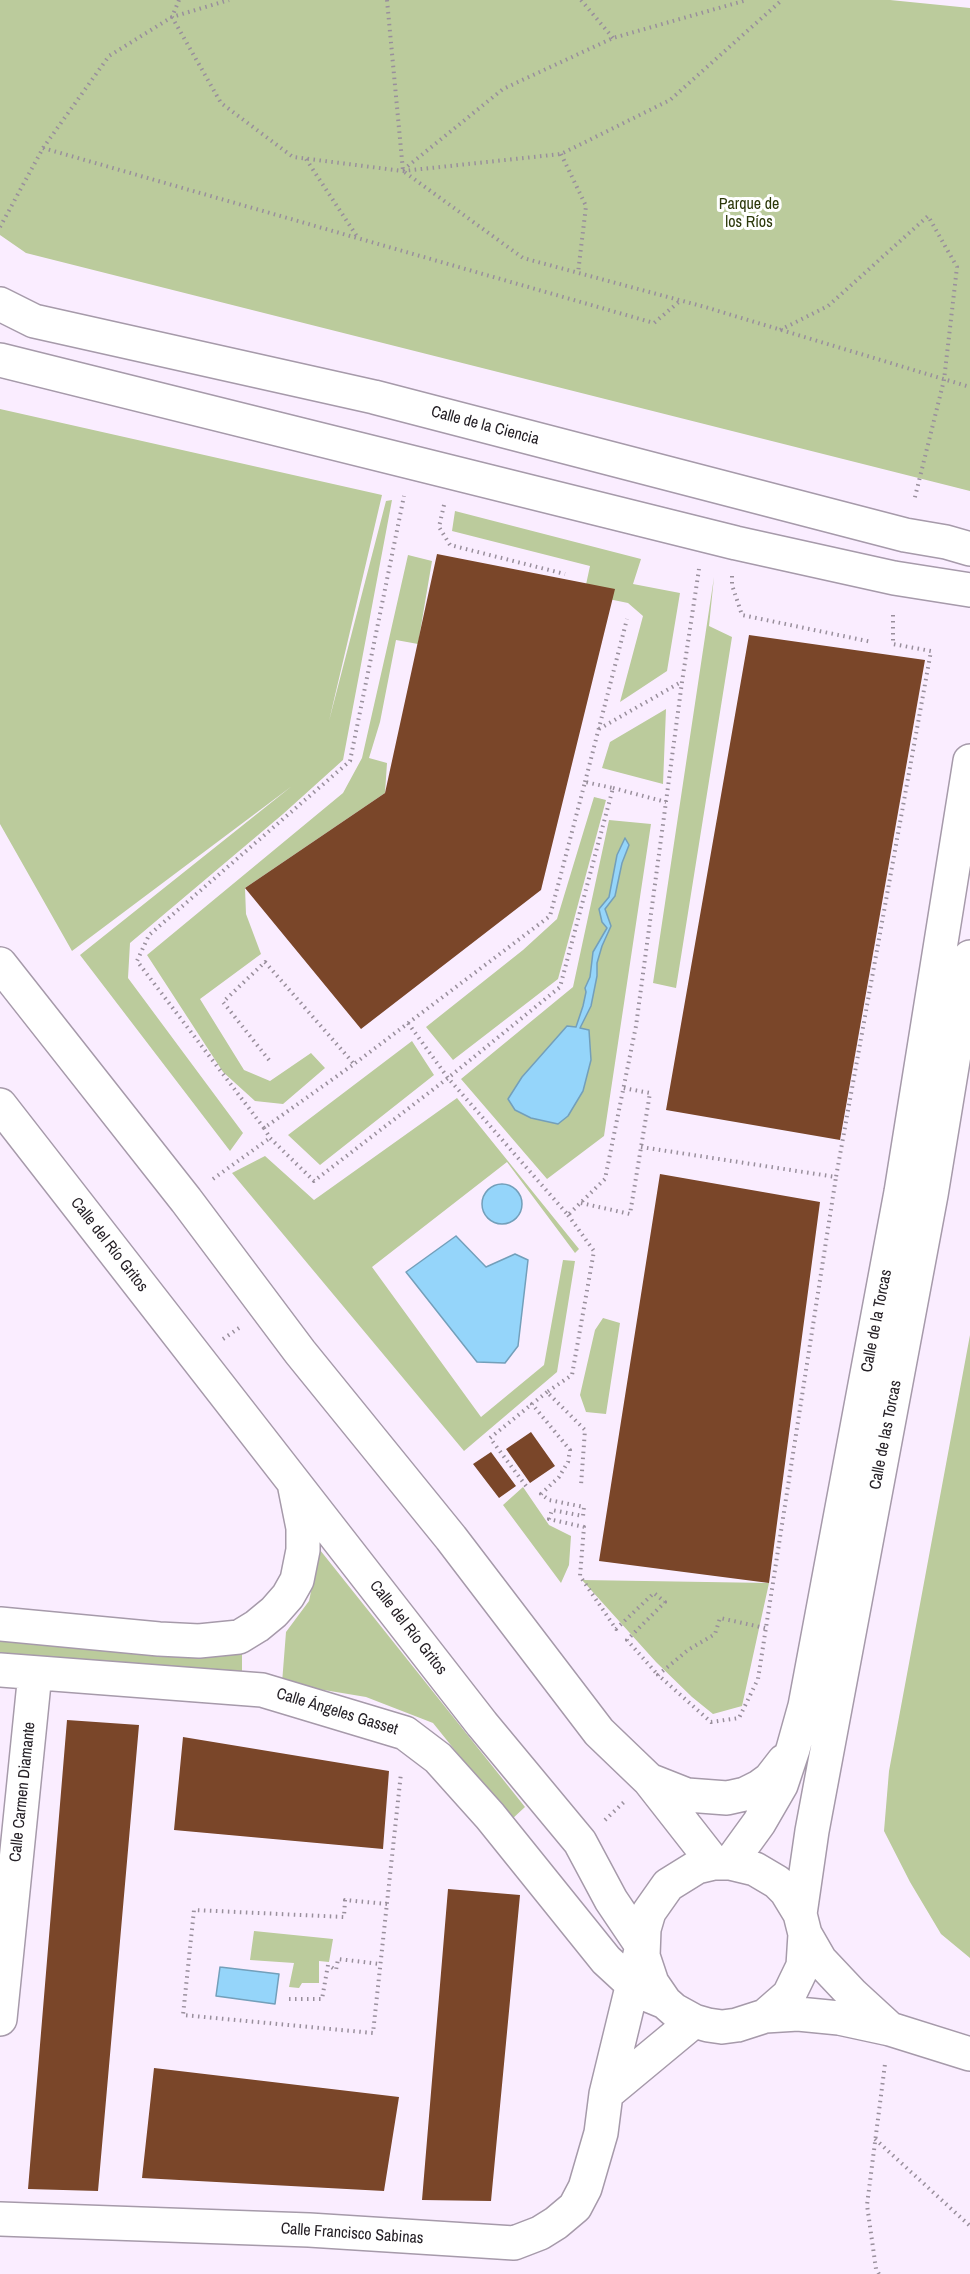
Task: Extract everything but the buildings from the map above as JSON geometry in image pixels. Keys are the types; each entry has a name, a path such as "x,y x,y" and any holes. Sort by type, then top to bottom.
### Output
{"street":[{"name":"Calle de la Ciencia","path":"0,304 34,321 374,397 905,535 970,549"},
{"path":"0,360 736,543 894,578 970,590"},
{"name":"Calle de la Torcas","path":"722,1863 771,1803 781,1785 805,1706 901,1192 970,761"},
{"name":"Calle de las Torcas","path":"802,1924 812,1831 931,1195 970,957"},
{"path":"0,964 186,1200 267,1308 451,1538 599,1732 649,1780 722,1863"},
{"name":"Calle del Río Gritos","path":"0,1106 482,1724 580,1842 611,1900 642,1946"},
{"path":"0,1624 169,1640 199,1641 239,1636 257,1626 274,1612 288,1596 297,1580 303,1550 303,1528 293,1480"},
{"name":"Calle Ángeles Gasset","path":"0,1670 262,1690 405,1733 438,1758 490,1816 606,1960 632,1984 657,2000 665,2002"},
{"name":"Calle Carmen Diamante","path":"0,2019 35,1673"},
{"path":"649,1780 687,1795 727,1798 745,1794 770,1779 793,1749"},
{"path":"606,2094 649,1912 668,1885 698,1867 722,1863 755,1869 772,1879 786,1891 820,1960 890,2029"},
{"path":"642,1946 648,1974 665,2002 694,2021 723,2027 751,2022 765,2016 789,1995 803,1966 802,1924"},
{"path":"765,2016 798,2014 839,2018 890,2029 970,2054"},
{"path":"606,2094 694,2021"},
{"name":"Calle Francisco Sabinas","path":"0,2219 309,2230 514,2243 540,2233 575,2207 585,2188 601,2133 606,2094"}],"path":[{"path":"172,16 179,0"},
{"path":"0,227 43,148 109,56 172,16 229,0"},
{"path":"387,0 403,171 523,258 680,300 970,387"},
{"path":"581,0 613,38"},
{"path":"403,171 503,88 613,38 747,0"},
{"path":"172,16 221,103 293,157 403,171 561,154 670,100 782,0"},
{"path":"43,148 654,323 680,300"},
{"path":"561,154 586,206 578,273"},
{"path":"306,159 358,238"},
{"path":"780,330 828,306 928,216 957,267 944,380"},
{"path":"452,472 439,527 450,544 565,574"},
{"path":"402,503 350,761 149,935 137,961 270,1138 314,1181 448,1078 560,987 613,788"},
{"path":"568,1215 604,1179 636,1026 682,682 705,535"},
{"path":"736,543 732,585 742,615 872,642"},
{"path":"264,1128 354,1064 550,916 627,619"},
{"path":"532,1404 570,1450 568,1462 559,1477 541,1494 549,1500 584,1507 583,1516 552,1510 549,1519 584,1527 580,1576 616,1629 654,1593 664,1602 627,1640 658,1675 711,1722 739,1719 758,1679 836,1177 931,651 893,644"},
{"path":"599,729 682,682"},
{"path":"585,782 666,802"},
{"path":"269,1060 223,1002 265,962 354,1064"},
{"path":"408,1023 448,1078 568,1215 594,1251 572,1375 490,1438 526,1486"},
{"path":"580,1203 630,1214 650,1093 623,1088"},
{"path":"186,1200 270,1138"},
{"path":"641,1148 836,1177"},
{"path":"198,1358 267,1308"},
{"path":"547,1392 585,1430 581,1485"},
{"path":"658,1675 688,1650 715,1634 720,1618 765,1628"},
{"path":"387,1904 345,1900 344,1917 194,1910 183,2015 373,2032 387,1904 405,1733"},
{"path":"580,1842 649,1780"},
{"path":"289,1999 322,1999 328,1965 336,1970 338,1959 380,1964"},
{"path":"879,2274 867,2205 890,2029"},
{"path":"875,2139 970,2226"}],"green space":[{"name":"Parque de los Ríos","path":"0,0 890,0 970,8 970,491 26,253 0,235"},
{"path":"0,409 382,495 329,721 386,501 392,500 343,760 283,814 130,943 128,978 243,1133 230,1151 80,955 292,786 72,951 0,824"},
{"path":"455,511 641,559 633,584 680,593 667,671 620,702 643,616 628,603 584,594 590,566 452,531"},
{"path":"408,555 432,561 418,644 396,640 380,722 369,758 387,763 385,793 245,888 246,914 261,954 200,999 244,1070 270,1081 311,1053 325,1068 283,1104 255,1101 223,1072 147,955 343,793 362,758"},
{"path":"714,577 709,626 732,637 676,988 653,983"},
{"path":"666,709 663,784 602,768 610,742"},
{"path":"594,797 606,800 558,979 453,1060 426,1027 523,950 557,919"},
{"path":"609,820 651,824 604,1136 547,1179 461,1079 573,987"},
{"path":"412,1041 434,1075 320,1165 288,1135"},
{"path":"457,1098 579,1249 575,1253 507,1162 372,1267 481,1417 544,1365 563,1260 575,1261 557,1372 464,1451 232,1173 265,1156 314,1200"},
{"path":"603,1318 620,1323 606,1414 586,1412 580,1395 595,1330"},
{"path":"970,1335 970,1958 941,1934 910,1882 884,1831 889,1771"},
{"path":"523,1487 549,1525 571,1536 569,1565 561,1583 503,1505"},
{"path":"320,1550 525,1807 511,1820 433,1723 366,1697 282,1683 286,1632 309,1601"},
{"path":"582,1580 769,1583 742,1706 713,1714 656,1662"},
{"path":"0,1637 218,1657 242,1652 242,1679 0,1656"},
{"path":"254,1931 333,1939 329,1962 319,1961 319,1983 302,1983 299,1988 289,1987 294,1963 250,1960"}],"water":[{"path":"625,838 629,845 622,863 615,896 605,909 611,926 597,963 591,1006 580,1028 589,1030 591,1060 583,1091 568,1116 558,1124 531,1118 515,1110 508,1099 522,1077 567,1026 576,1027 583,1006 585,988 590,977 593,952 607,928 602,922 599,909 609,897 617,855"},
{"path":"502,1184 516,1190 522,1204 516,1218 502,1224 488,1218 482,1204 488,1190"},
{"path":"456,1236 486,1267 515,1254 528,1260 518,1346 505,1363 477,1362 406,1272"},
{"path":"220,1967 279,1974 275,2004 216,1996"}]}
